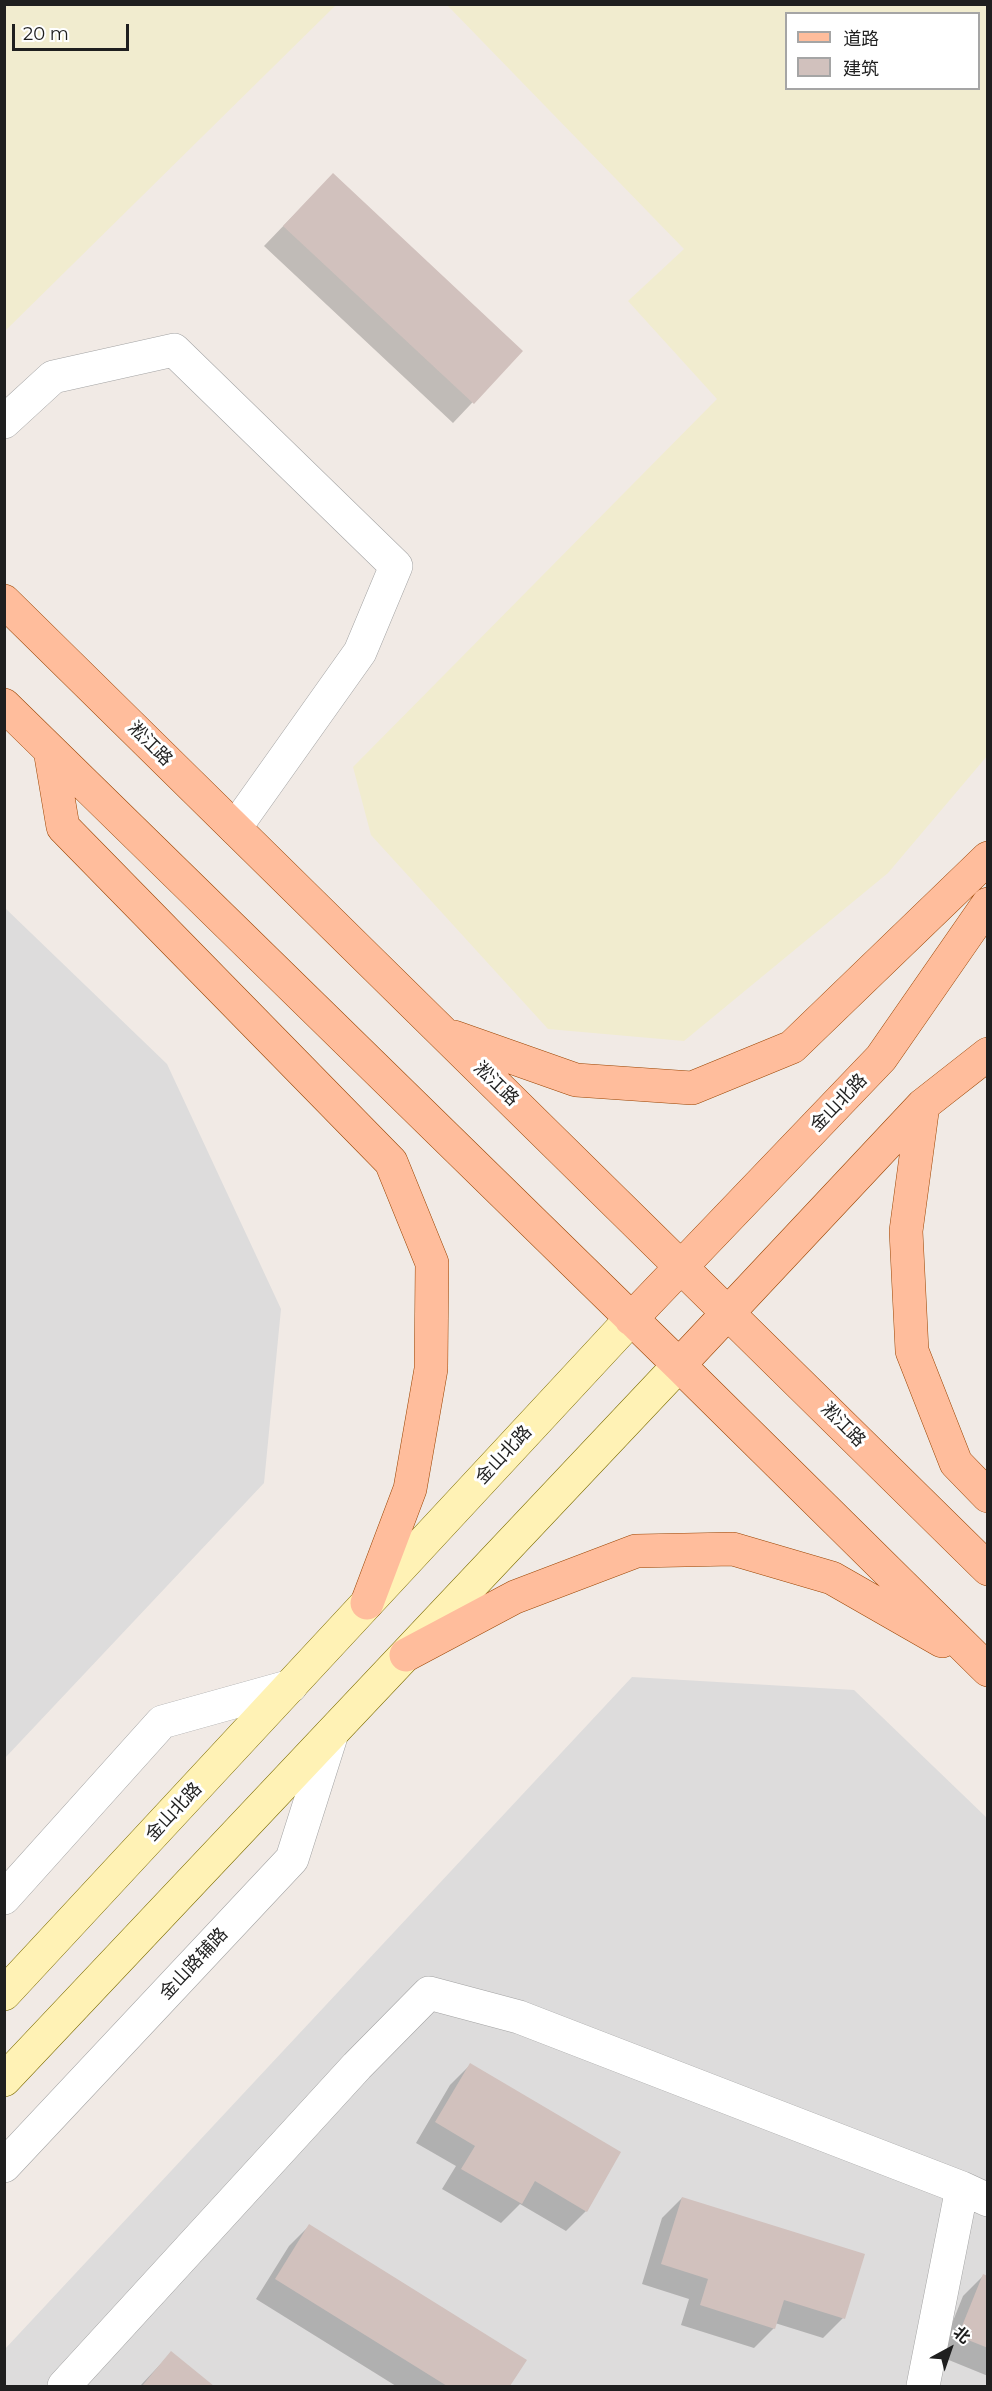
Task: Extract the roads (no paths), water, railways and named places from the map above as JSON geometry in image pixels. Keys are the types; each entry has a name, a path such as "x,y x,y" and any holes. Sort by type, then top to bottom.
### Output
{"main road":[{"name":"淞江路","path":"4,601 682,1266 987,1569"},
{"path":"4,705 985,1667"},
{"path":"50,750 63,827 391,1162 432,1263 431,1369 410,1489 367,1603"},
{"path":"444,1034 576,1080 692,1088 792,1047 987,858"},
{"name":"金山北路","path":"4,1994 631,1319 881,1058 987,904"},
{"path":"4,2080 923,1105 987,1054"},
{"path":"923,1105 906,1231 912,1351 956,1463 987,1496"},
{"path":"406,1655 515,1597 636,1551 733,1549 832,1578 985,1667"}],"street":[{"path":"4,422 53,377 174,350 396,566 360,652 235,828"},
{"path":"4,1898 162,1722 291,1686"},
{"name":"金山路辅路","path":"4,2166 292,1859 333,1733"},
{"path":"64,2386 357,2066 429,1993 519,2017 975,2194 922,2386"}]}
